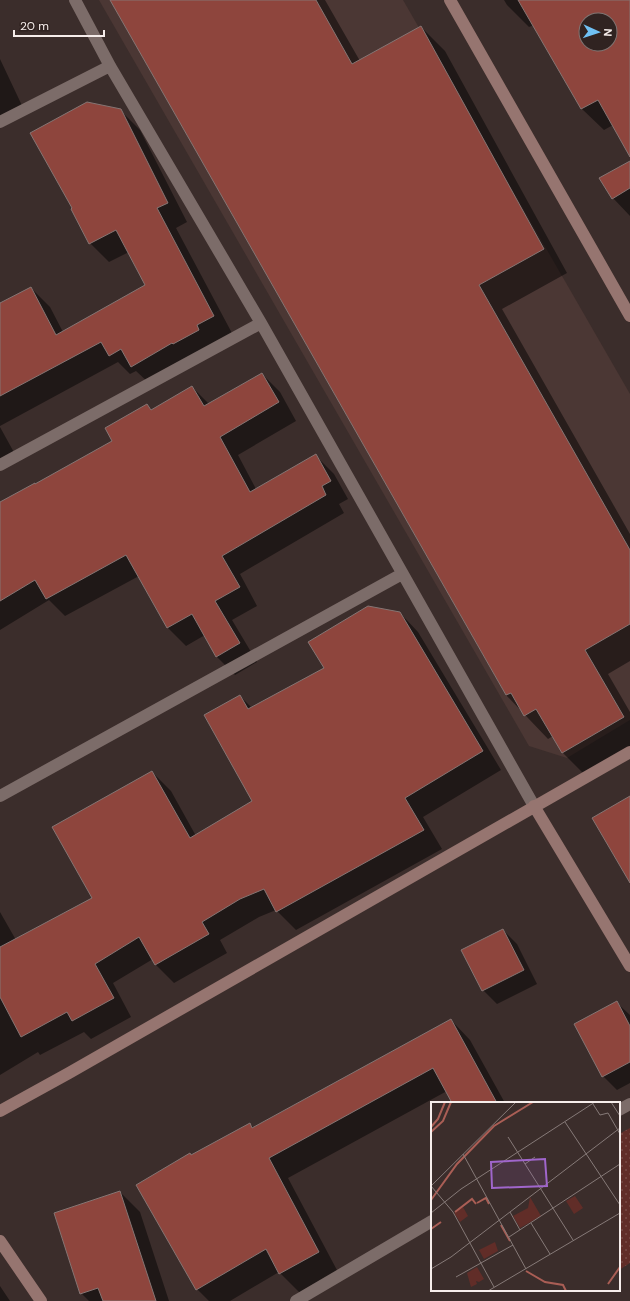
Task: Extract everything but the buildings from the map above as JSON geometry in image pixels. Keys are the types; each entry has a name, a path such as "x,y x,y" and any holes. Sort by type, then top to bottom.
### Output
{"street":[{"path":"76,0 110,66 261,323 534,806 630,966"},
{"path":"450,0 630,316"},
{"path":"0,122 110,66"},
{"path":"0,466 261,323"},
{"path":"0,796 402,574"},
{"path":"0,1111 630,752"},
{"path":"620,1109 630,1104"},
{"path":"296,1301 431,1222"},
{"path":"0,1241 41,1301"}],"shaded area":[{"path":"99,0 403,0 630,394 630,720 567,758 529,746"},
{"path":"630,1128 630,1263 620,1269 620,1133"}]}
